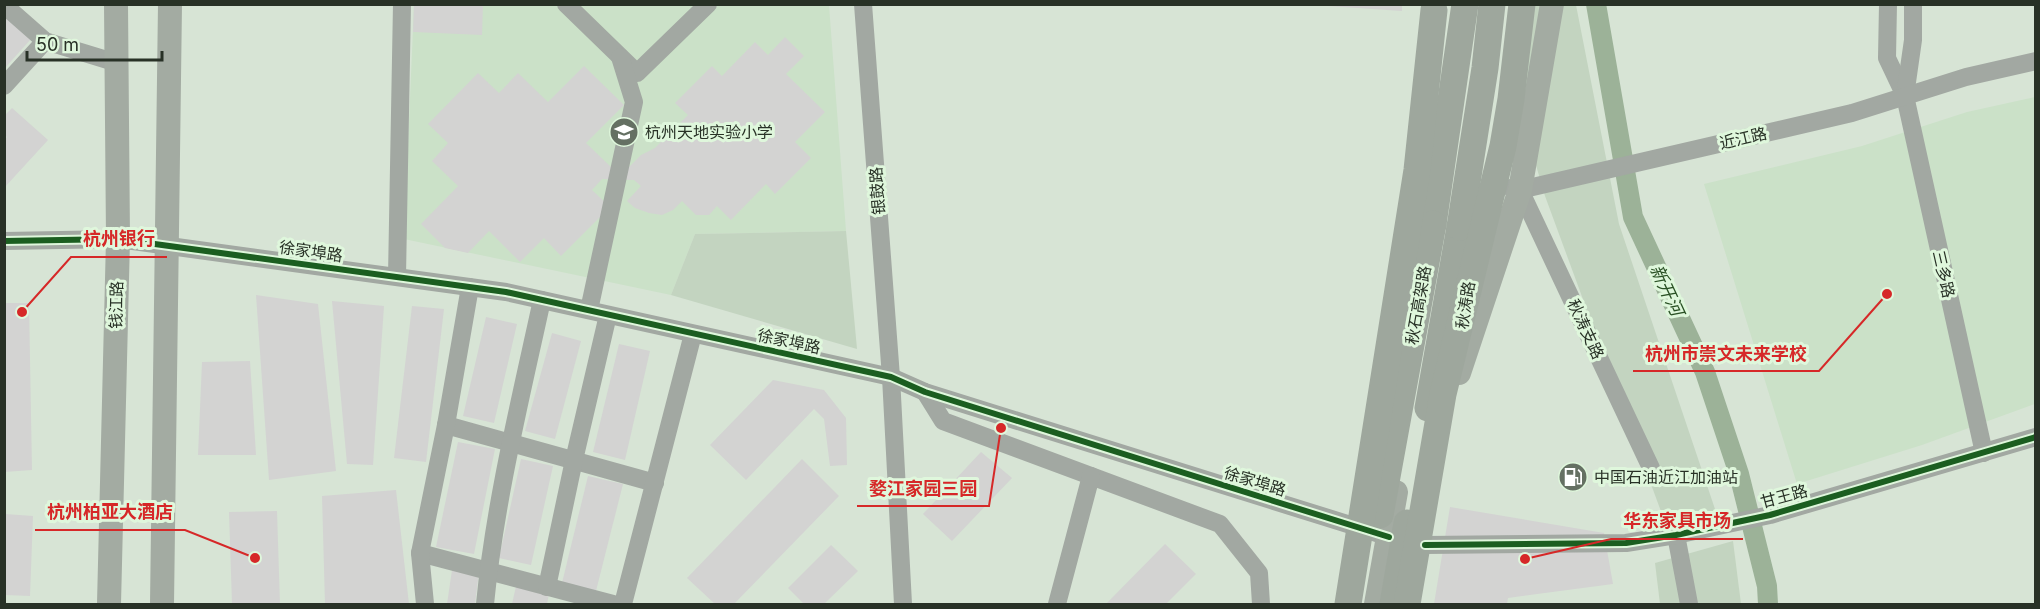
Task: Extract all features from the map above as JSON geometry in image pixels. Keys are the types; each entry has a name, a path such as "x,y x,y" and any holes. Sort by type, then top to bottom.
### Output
{"highway":[{"name":"秋石高架路","path":"1364,604 1433,224 1466,4"},
{"name":"秋石高架路","path":"1393,604 1460,227 1482,90 1492,4"},
{"path":"1407,604 1443,394 1503,146 1522,4"},
{"path":"1348,604 1417,170 1434,7"}],"main road":[{"name":"钱江路","path":"109,604 118,239 116,4"},
{"path":"162,604 170,4"},
{"path":"1376,604 1448,180 1459,98 1466,4"},
{"name":"秋涛路","path":"1415,604 1493,143 1510,4"},
{"path":"1450,401 1521,190 1552,4"}],"street":[{"path":"397,276 402,4"},
{"path":"566,4 637,73 708,4"},
{"name":"银鼓路","path":"863,4 891,377 903,604"},
{"name":"三多路","path":"1888,4 1887,58 1905,96 1984,453"},
{"name":"三多路","path":"1905,96 1913,40 1913,4"},
{"path":"4,5 45,41 117,63"},
{"path":"4,86 45,41"},
{"path":"589,310 634,102 620,57"},
{"name":"近江路","path":"1448,180 1521,190 1852,113 1966,77 2036,61"},
{"name":"秋涛支路","path":"1521,190 1651,468"},
{"name":"徐家埠路","path":"4,241 118,239 506,292 891,377 925,392 1389,537"},
{"path":"425,604 420,553 446,425 470,287"},
{"path":"485,604 488,571 511,443 542,300"},
{"path":"547,587 608,315"},
{"path":"623,604 693,334"},
{"path":"925,392 943,421 1221,524 1259,573 1261,604"},
{"path":"446,425 655,483"},
{"name":"甘王路","path":"1425,545 1626,543 1676,535 1770,515 2036,437"},
{"path":"1057,604 1091,476"},
{"path":"1676,535 1689,604"},
{"path":"420,553 613,604"}],"shaded area":[{"name":"杭州天地实验小学","path":"414,5 829,5 846,231 695,234 671,295 404,239"},
{"path":"1512,5 1576,5 1619,224 1716,512 1666,525 1545,196 1509,73"},
{"path":"2035,97 2035,404 1922,445 1797,484 1704,184 1862,146 1967,112"},
{"path":"846,231 857,349 671,295 695,234"},
{"path":"1733,541 1741,604 1660,604 1655,563"}],"building":[{"path":"414,4 483,4 482,35 413,32"},
{"path":"1328,4 1402,4 1402,11 1328,6"},
{"path":"4,16 31,39 4,69"},
{"path":"785,37 804,56 786,74 825,112 795,142 811,158 775,194 766,184 731,220 717,206 709,215 696,215 682,201 673,210 662,215 649,213 635,208 627,201 641,186 634,180 602,179 592,190 610,207 561,256 544,238 520,262 489,231 468,253 445,248 421,224 458,186 432,161 448,143 428,124 478,73 499,93 518,73 548,102 584,66 624,105 586,143 611,167 628,168 641,155 655,148 688,115 675,103 712,66 722,76 755,42 768,55"},
{"path":"12,108 48,140 4,188 4,140 7,137 4,134 4,116"},
{"path":"256,295 318,304 336,471 269,480"},
{"path":"332,301 384,306 373,465 347,464"},
{"path":"4,303 29,303 32,470 4,472"},
{"path":"412,306 444,309 426,462 394,458"},
{"path":"486,317 517,324 494,423 463,416"},
{"path":"552,333 581,341 555,439 525,431"},
{"path":"619,344 650,351 625,460 593,452"},
{"path":"250,361 256,455 198,455 202,362"},
{"path":"773,380 824,390 846,418 847,465 830,466 824,419 814,409 746,480 710,445"},
{"path":"458,442 495,449 474,554 436,547"},
{"path":"981,452 1012,478 952,541 923,514"},
{"path":"521,459 553,466 531,565 499,558"},
{"path":"802,459 839,496 734,604 715,604 687,578"},
{"path":"588,476 623,484 596,591 562,583"},
{"path":"396,490 409,604 325,604 322,496"},
{"path":"1450,507 1604,533 1613,584 1508,598 1507,604 1434,604"},
{"path":"277,511 280,604 232,604 229,512"},
{"path":"5,514 33,516 30,596 5,595"},
{"path":"1165,544 1196,574 1166,604 1106,604"},
{"path":"831,545 858,571 824,604 804,604 788,588"},
{"path":"452,570 479,573 475,604 447,604"},
{"path":"517,582 550,589 547,604 512,604"}],"waterway":[{"name":"新开河","path":"1596,4 1633,217 1705,372 1739,474 1767,586 1768,604"}],"cycle path":[{"path":"4,241 118,239 506,292 891,377 925,392 1389,537"},
{"path":"1425,545 1626,543 1676,535 1770,515 2036,437"}],"place":[{"name":"杭州天地实验小学","path":"624,132"},
{"name":"杭州市崇文未来学校","path":"1887,294"},
{"name":"杭州银行","path":"22,312"},
{"name":"婺江家园三园","path":"1001,428"},
{"name":"中国石油近江加油站","path":"1573,477"},
{"name":"杭州柏亚大酒店","path":"255,558"},
{"name":"华东家具市场","path":"1525,559"}]}
